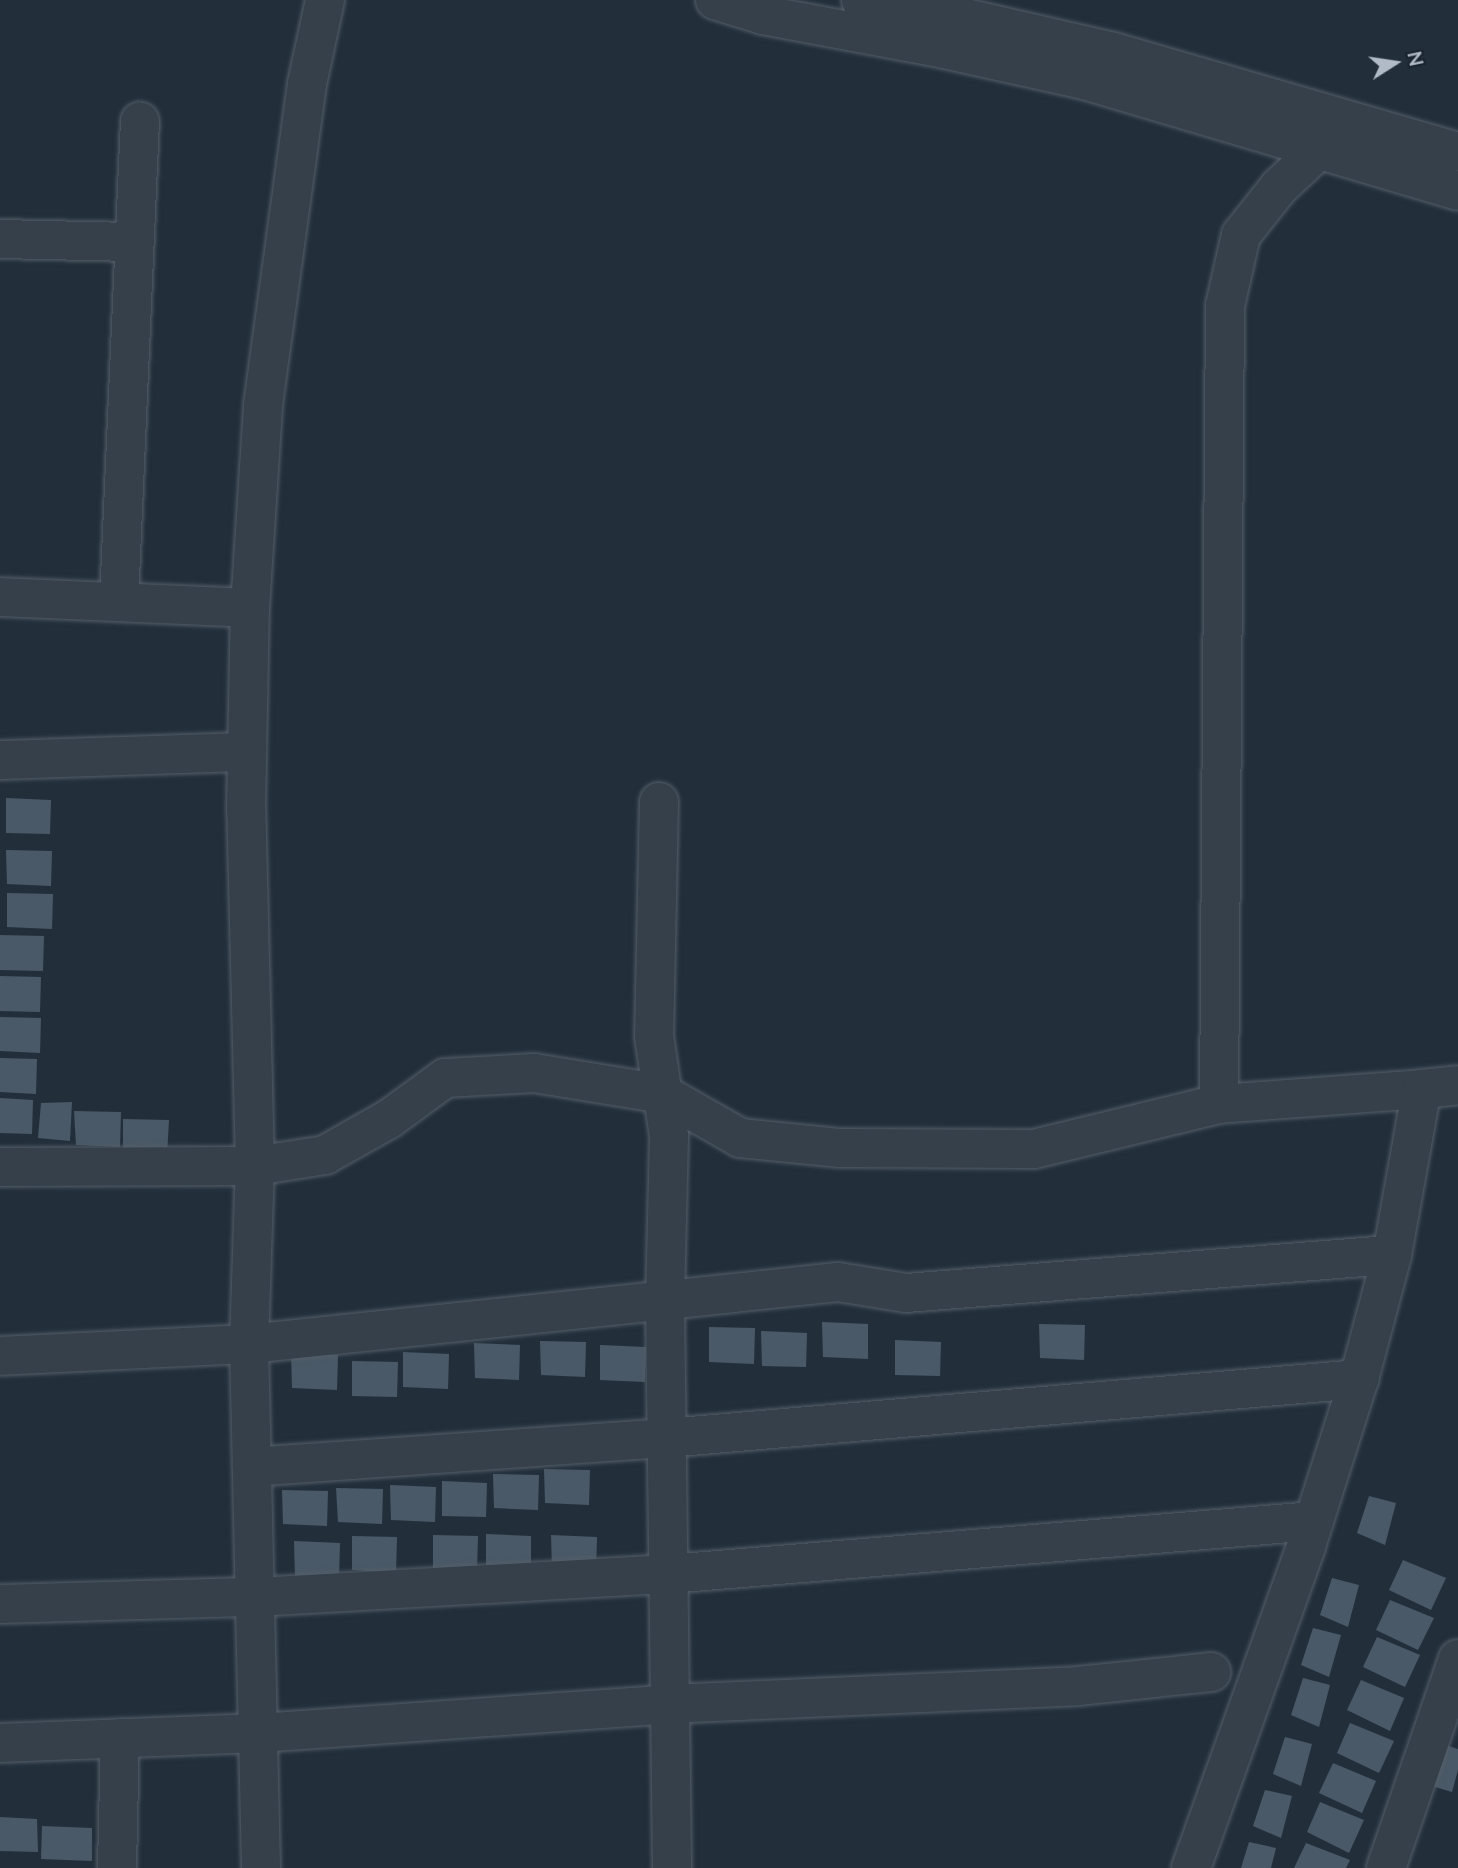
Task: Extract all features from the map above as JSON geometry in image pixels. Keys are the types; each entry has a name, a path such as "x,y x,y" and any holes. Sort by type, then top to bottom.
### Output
{"street":[{"path":"261,1868 249,1344 255,1166 246,752 250,608 263,405 307,84 325,0"},
{"path":"715,0 763,15 866,9 948,14 1114,52 1458,152"},
{"path":"866,9 1084,80 1321,148 1458,191"},
{"path":"119,601 140,121"},
{"path":"1219,1104 1225,306 1241,235 1279,187 1321,148"},
{"path":"0,239 133,242"},
{"path":"0,597 250,608"},
{"path":"0,760 246,752"},
{"path":"659,802 654,1037 669,1136 665,1302 672,1868"},
{"path":"0,1167 255,1166 326,1155 388,1119 444,1078 534,1073 663,1094 740,1138 841,1148 1034,1149 1219,1104 1440,1087 1359,1379 1314,1521 1191,1868"},
{"path":"0,1356 249,1344 838,1282 906,1293 1392,1255"},
{"path":"252,1467 667,1437 1359,1379"},
{"path":"0,1604 256,1597 670,1574 1314,1521"},
{"path":"1386,1868 1458,1659"},
{"path":"0,1743 259,1733 669,1704 1078,1686 1211,1672"},
{"path":"117,1868 120,1738"}],"building":[{"path":"6,798 51,800 50,834 6,833"},
{"path":"6,850 52,851 51,886 7,884"},
{"path":"7,893 53,894 52,929 7,927"},
{"path":"0,935 44,936 43,971 0,970"},
{"path":"0,976 41,977 40,1012 0,1011"},
{"path":"0,1017 41,1018 40,1053 0,1051"},
{"path":"0,1058 37,1059 36,1094 0,1092"},
{"path":"0,1098 33,1100 32,1134 0,1133"},
{"path":"72,1102 70,1141 38,1138 41,1103"},
{"path":"74,1111 121,1112 120,1147 76,1145"},
{"path":"123,1119 169,1120 167,1156 123,1154"},
{"path":"822,1322 868,1324 868,1359 823,1357"},
{"path":"1039,1324 1085,1325 1084,1360 1040,1358"},
{"path":"709,1327 755,1328 754,1364 709,1362"},
{"path":"761,1331 807,1333 806,1367 762,1366"},
{"path":"895,1340 941,1342 940,1376 895,1375"},
{"path":"540,1341 586,1342 585,1377 541,1375"},
{"path":"474,1343 520,1345 519,1380 475,1378"},
{"path":"600,1345 646,1347 645,1382 600,1380"},
{"path":"403,1352 449,1354 448,1389 403,1387"},
{"path":"291,1353 338,1355 337,1390 292,1388"},
{"path":"352,1361 398,1362 397,1397 352,1396"},
{"path":"544,1469 590,1470 589,1505 545,1503"},
{"path":"493,1474 539,1475 538,1510 494,1508"},
{"path":"442,1481 487,1483 486,1517 442,1516"},
{"path":"390,1485 436,1487 435,1522 391,1520"},
{"path":"336,1488 383,1489 382,1524 338,1522"},
{"path":"282,1490 328,1491 327,1526 283,1524"},
{"path":"1369,1496 1396,1503 1385,1545 1357,1533"},
{"path":"486,1534 531,1536 531,1571 486,1569"},
{"path":"433,1535 478,1536 477,1571 433,1569"},
{"path":"551,1535 597,1537 596,1572 552,1570"},
{"path":"352,1536 397,1537 396,1573 352,1570"},
{"path":"294,1541 340,1543 339,1578 295,1576"},
{"path":"1403,1560 1446,1578 1431,1610 1389,1590"},
{"path":"1332,1578 1359,1585 1348,1627 1320,1615"},
{"path":"1390,1600 1434,1618 1418,1650 1376,1630"},
{"path":"1313,1628 1341,1635 1329,1677 1301,1665"},
{"path":"1377,1637 1420,1655 1405,1687 1363,1667"},
{"path":"1303,1678 1330,1685 1319,1727 1291,1715"},
{"path":"1361,1680 1404,1698 1390,1731 1347,1710"},
{"path":"1350,1723 1394,1741 1379,1773 1337,1753"},
{"path":"1285,1737 1312,1744 1301,1786 1273,1774"},
{"path":"1436,1742 1458,1749 1458,1770 1452,1792 1425,1784"},
{"path":"1333,1763 1376,1781 1362,1813 1319,1793"},
{"path":"1265,1790 1292,1796 1281,1838 1253,1826"},
{"path":"1320,1802 1364,1820 1349,1853 1307,1832"},
{"path":"0,1817 37,1819 38,1852 0,1851"},
{"path":"42,1826 92,1828 92,1861 41,1859"},
{"path":"1249,1842 1276,1848 1271,1868 1241,1868"},
{"path":"1306,1843 1350,1860 1346,1868 1294,1868"}]}
